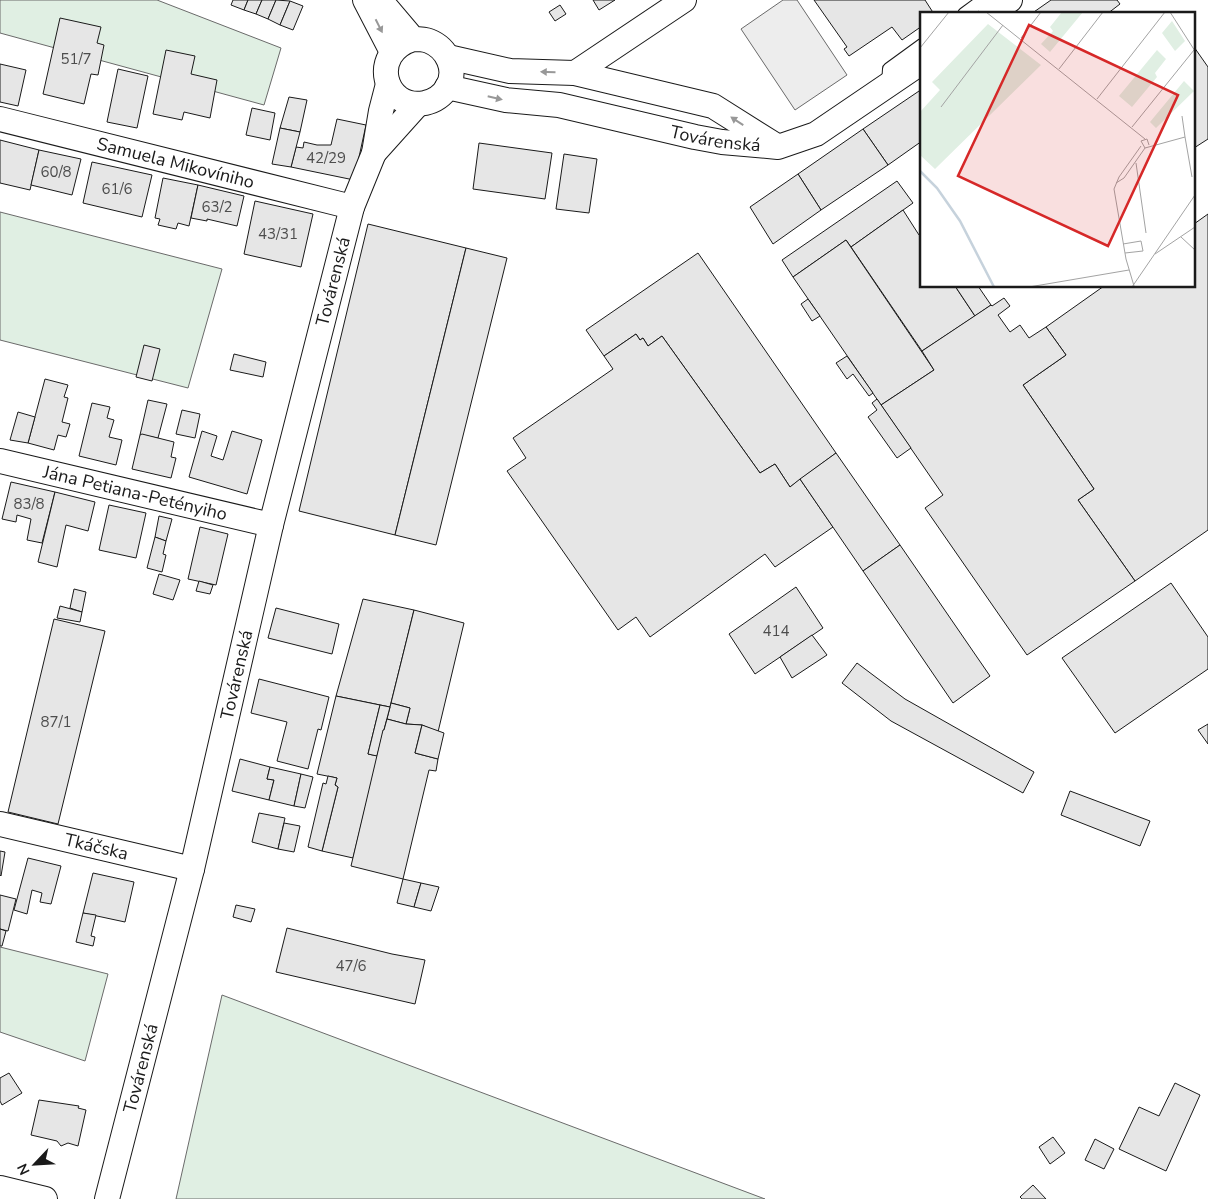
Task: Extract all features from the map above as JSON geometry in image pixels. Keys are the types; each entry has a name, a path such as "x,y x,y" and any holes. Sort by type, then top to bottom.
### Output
{"street":[{"path":"365,0 392,52 398,46 413,39 380,0"},
{"path":"575,73 684,0"},
{"path":"993,12 1010,0"},
{"name":"Továrenská","path":"413,39 427,40 439,46 448,57 510,71 575,73 714,106 778,148"},
{"name":"Továrenská","path":"107,1199 192,869 271,525 352,206 374,153 388,84 387,62 392,52"},
{"path":"447,87 451,77 448,57"},
{"name":"Továrenská","path":"374,153 418,104 430,102 440,96 447,87 506,100 559,105 722,142 778,148 816,134 920,63"},
{"path":"388,84 395,95 406,102 418,104"},
{"name":"Samuela Mikovíniho","path":"0,119 352,206"},
{"name":"Jána Petiana-Petényiho","path":"0,461 271,525"},
{"name":"Tkáčska","path":"0,824 192,869"},
{"path":"0,1188 45,1199"}],"lane":[{"path":"967,12 983,0"},
{"path":"888,85 888,69 920,46"}],"green space":[{"path":"0,0 157,0 281,48 264,105 0,33"},
{"path":"0,212 222,269 188,388 0,340"},
{"path":"0,947 108,974 85,1061 0,1032"},
{"path":"222,995 765,1199 176,1199"}],"shaded area":[{"path":"783,0 797,0 847,75 795,110 741,29"}],"building":[{"path":"233,0 248,0 244,10 231,5"},
{"path":"248,0 262,0 256,14 244,10"},
{"path":"262,0 276,0 268,19 256,14"},
{"path":"276,0 290,1 280,25 268,19"},
{"path":"593,0 615,0 599,10"},
{"path":"814,0 925,0 933,12 920,12 920,27 902,40 892,27 849,56 844,49 847,47"},
{"path":"1051,0 1117,0 1120,4 1110,12 1034,12"},
{"path":"290,1 303,6 293,30 280,25"},
{"path":"560,5 566,14 555,21 549,12"},
{"path":"60,18 101,27 97,43 104,45 98,75 91,74 84,104 43,94"},
{"path":"166,50 195,56 191,74 217,80 210,118 184,112 182,120 153,114"},
{"path":"1196,50 1208,67 1208,139 1196,147"},
{"path":"0,64 26,70 18,106 0,102"},
{"path":"118,69 148,76 137,128 107,122"},
{"path":"920,90 920,142 888,165 863,129"},
{"path":"289,97 307,100 300,132 280,128"},
{"path":"252,108 275,113 270,140 246,135"},
{"path":"337,119 366,125 354,180 291,167 296,147 303,148 304,142 317,145 331,145"},
{"path":"280,128 300,132 291,167 272,164"},
{"path":"863,129 888,165 821,210 798,174"},
{"path":"0,140 39,150 30,190 0,183"},
{"path":"479,143 552,153 545,199 473,189"},
{"path":"39,150 81,159 72,195 31,185"},
{"path":"564,154 597,159 589,213 556,209"},
{"path":"92,162 152,175 142,217 83,203"},
{"path":"798,174 821,210 773,244 750,207"},
{"path":"163,178 198,185 189,226 178,223 176,229 158,225 160,219 155,218"},
{"path":"897,181 913,203 851,247 846,240 793,277 782,260"},
{"path":"198,185 244,196 237,226 207,219 207,221 191,218"},
{"path":"255,201 313,214 301,267 244,254"},
{"path":"903,210 920,234 920,288 956,288 975,316 922,351 851,247"},
{"path":"1208,214 1208,530 1135,581 1078,500 1094,489 1023,385 1066,355 1046,327 1101,288 1196,288 1196,223"},
{"path":"368,224 466,248 395,535 299,511"},
{"path":"846,240 934,370 881,405 793,277"},
{"path":"466,248 507,258 436,545 395,535"},
{"path":"698,253 836,453 790,487 775,464 760,473 662,336 648,346 643,338 640,340 636,334 604,356 586,330"},
{"path":"956,288 979,288 991,305 975,316"},
{"path":"1004,298 1010,306 998,315 1010,332 1020,325 1029,338 1046,327 1066,355 1023,385 1094,489 1078,500 1135,581 1027,655 925,508 943,495 881,405 934,370 922,351"},
{"path":"808,299 820,316 812,321 801,304"},
{"path":"636,334 640,340 643,338 648,346 662,336 760,473 775,464 790,487 800,479 833,527 775,567 765,554 650,637 636,617 618,630 507,471 526,458 513,438 613,369 604,356"},
{"path":"144,345 160,349 152,381 136,377"},
{"path":"234,354 266,362 263,377 230,370"},
{"path":"847,356 873,393 869,396 853,374 847,379 836,363"},
{"path":"45,379 68,385 64,397 68,398 62,422 70,424 66,437 58,435 54,450 28,443"},
{"path":"877,399 911,448 897,458 868,417 877,410 872,403"},
{"path":"148,400 167,404 158,438 140,435"},
{"path":"92,403 110,407 107,418 114,420 109,437 122,440 116,465 79,456"},
{"path":"182,410 200,414 195,438 176,434"},
{"path":"18,412 35,417 28,443 10,440"},
{"path":"202,431 217,436 211,456 223,460 232,431 262,440 247,494 189,477"},
{"path":"140,435 174,442 171,457 176,458 171,478 132,469"},
{"path":"836,453 900,545 863,571 800,479"},
{"path":"11,482 55,492 42,543 27,540 31,519 17,515 16,522 2,519"},
{"path":"55,492 95,502 88,531 66,525 57,567 38,562"},
{"path":"109,505 146,513 136,558 99,550"},
{"path":"159,516 172,519 166,541 155,537"},
{"path":"200,527 228,534 216,585 188,579"},
{"path":"155,537 166,541 163,554 166,555 162,572 147,568"},
{"path":"900,545 990,676 953,703 863,571"},
{"path":"159,574 180,580 173,600 153,594"},
{"path":"199,581 213,585 210,594 196,591"},
{"path":"1171,583 1208,637 1208,669 1115,733 1062,658"},
{"path":"796,587 823,628 755,674 729,634"},
{"path":"74,589 86,592 82,612 70,608"},
{"path":"363,599 414,610 390,707 336,696"},
{"path":"60,606 82,612 80,622 57,618"},
{"path":"276,608 339,624 332,654 268,638"},
{"path":"414,610 464,623 438,732 422,725 406,724 410,708 391,703"},
{"path":"54,619 105,631 58,824 8,812"},
{"path":"812,635 827,655 792,678 780,657"},
{"path":"857,663 905,699 1034,772 1023,793 891,721 842,683"},
{"path":"259,679 329,697 321,730 318,729 308,769 277,761 287,722 251,713"},
{"path":"336,696 380,705 368,754 378,756 353,858 322,851 338,787 335,785 337,778 317,774"},
{"path":"391,703 410,708 406,724 387,719"},
{"path":"380,705 390,707 377,756 368,754"},
{"path":"387,719 406,724 422,725 415,753 438,759 436,771 429,770 403,879 351,866"},
{"path":"1208,724 1208,744 1198,730"},
{"path":"422,725 444,733 438,759 415,753"},
{"path":"240,759 270,767 267,779 274,780 269,800 232,791"},
{"path":"270,767 301,774 294,806 269,800 274,780 267,779"},
{"path":"301,774 313,777 305,808 294,806"},
{"path":"328,776 337,778 335,785 338,787 322,851 308,847 323,783 326,784"},
{"path":"1070,791 1150,821 1140,846 1061,815"},
{"path":"259,813 285,818 278,849 252,842"},
{"path":"284,823 300,826 294,852 278,849"},
{"path":"0,851 5,852 1,876 0,875"},
{"path":"28,858 61,866 51,904 40,902 42,893 32,890 27,914 14,910"},
{"path":"93,873 134,882 125,922 83,913"},
{"path":"403,879 421,883 414,907 397,903"},
{"path":"421,883 439,887 431,911 414,907"},
{"path":"0,895 16,899 8,931 0,929"},
{"path":"236,905 255,909 251,922 233,917"},
{"path":"83,913 96,915 91,936 95,937 93,946 76,942"},
{"path":"287,928 392,954 425,960 415,1004 276,972"},
{"path":"0,929 6,931 2,946 0,946"},
{"path":"9,1073 22,1093 2,1105 0,1101 0,1078"},
{"path":"1175,1083 1200,1095 1166,1171 1119,1149 1139,1107 1159,1116"},
{"path":"39,1100 79,1106 78,1108 86,1110 78,1146 68,1143 61,1146 57,1141 31,1135"},
{"path":"1053,1137 1065,1153 1050,1164 1039,1147"},
{"path":"1095,1139 1114,1149 1104,1169 1085,1160"},
{"path":"1033,1185 1046,1199 1022,1199 1020,1197"}]}
